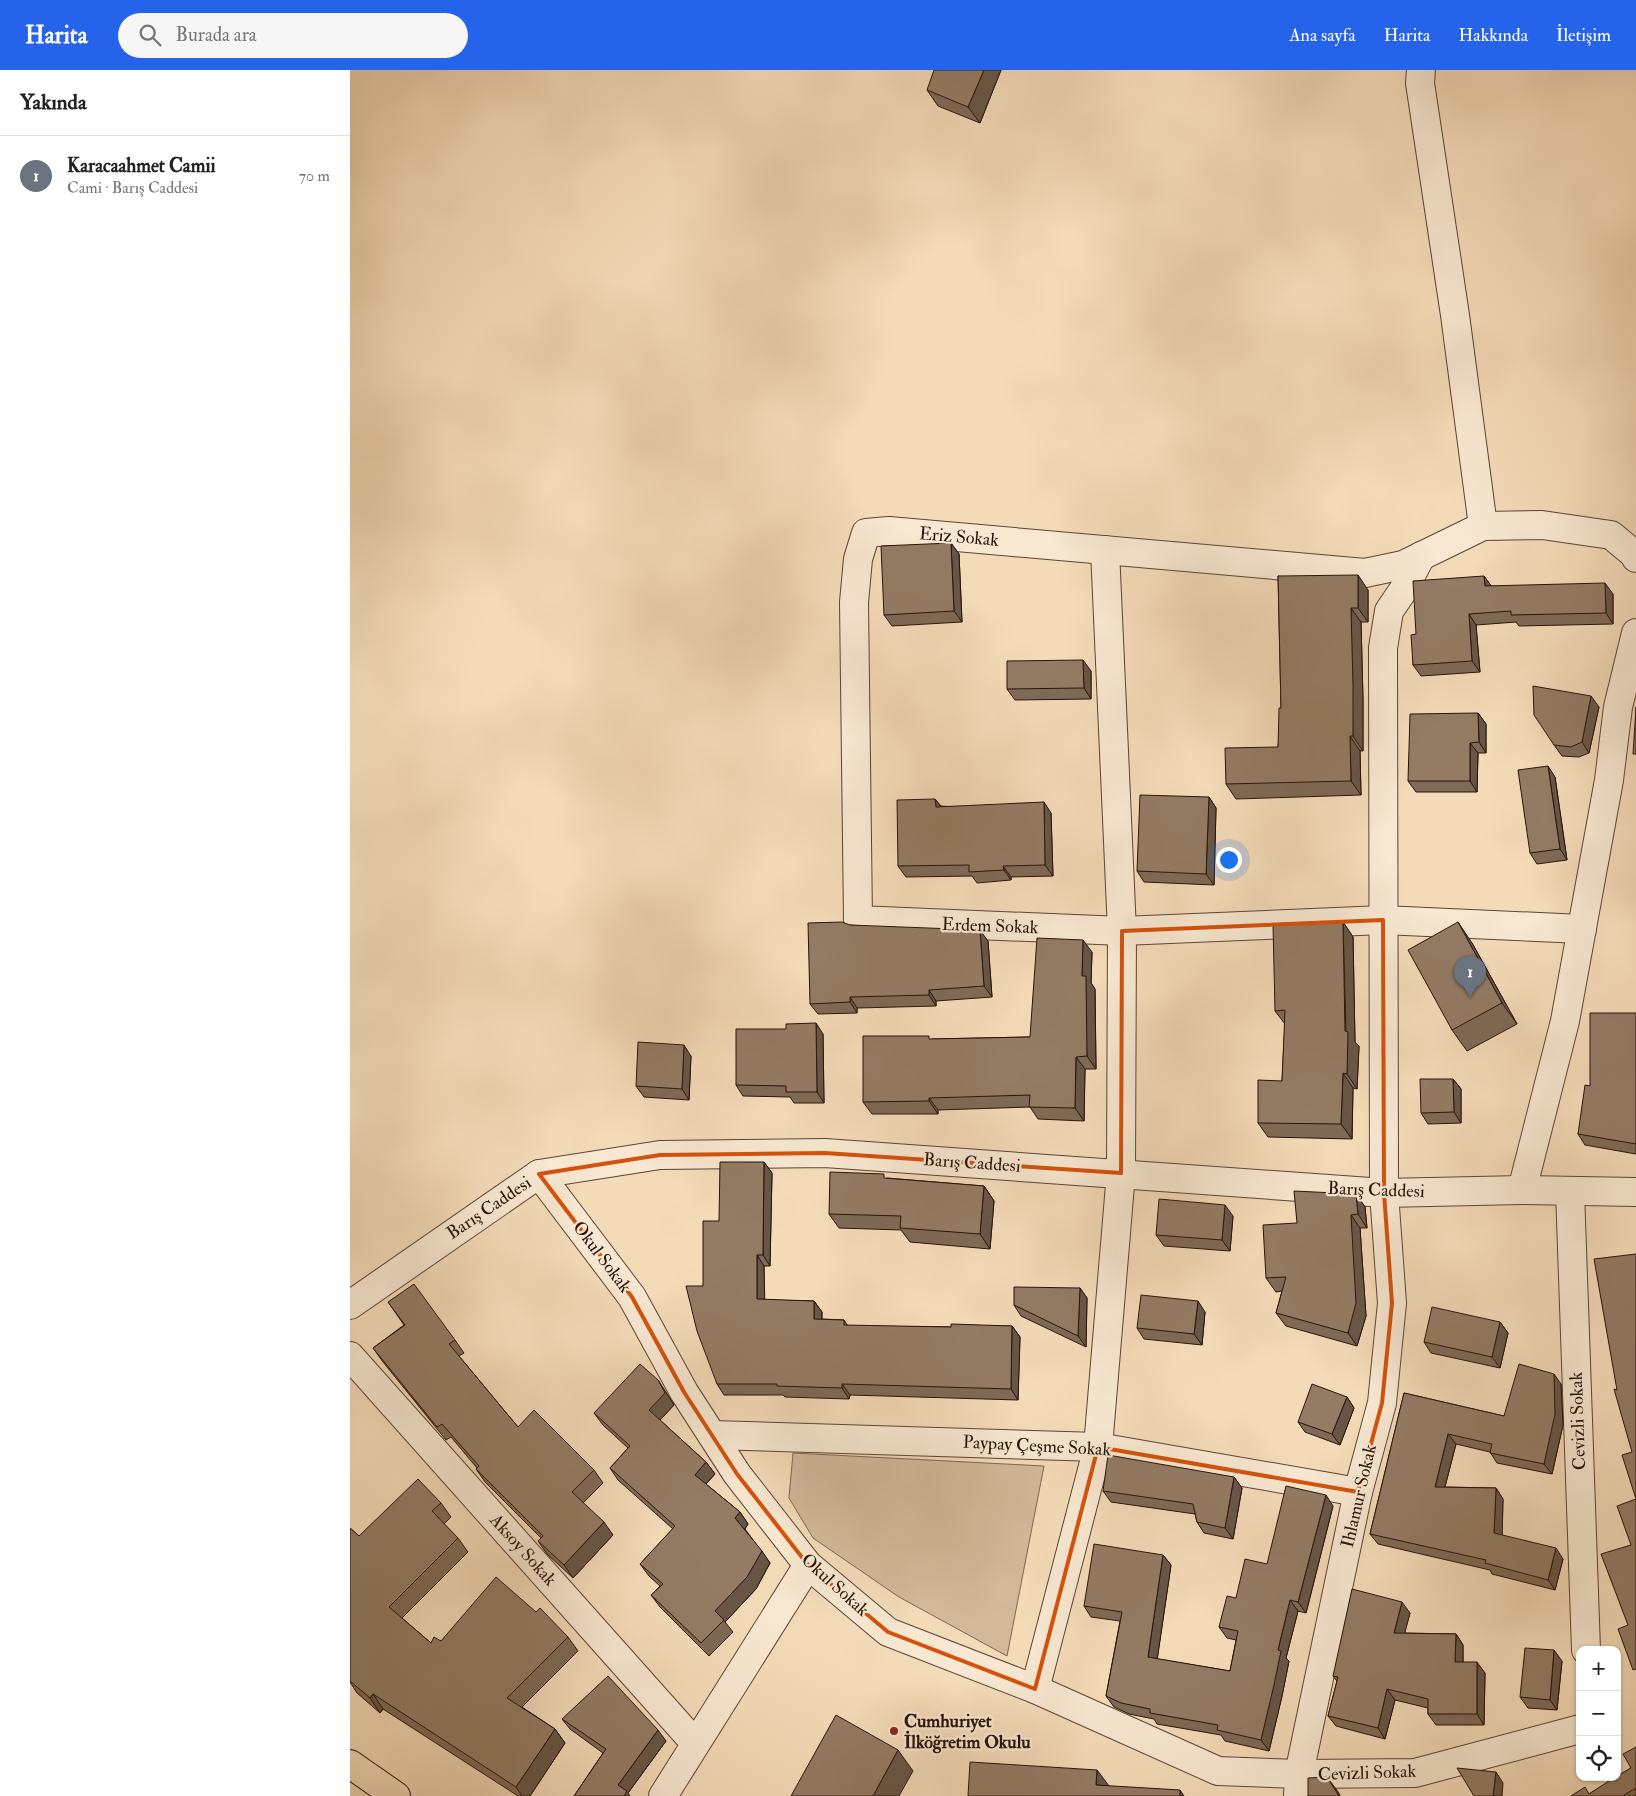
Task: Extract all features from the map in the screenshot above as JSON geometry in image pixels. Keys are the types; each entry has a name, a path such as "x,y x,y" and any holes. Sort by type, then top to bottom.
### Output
{"main road":[{"path":"350,1764 396,1796"}],"street":[{"path":"1421,70 1420,84 1456,315 1483,526 1542,525 1611,535 1634,554 1636,558"},
{"name":"Eriz Sokak","path":"858,920 854,602 858,559 866,533 890,531 1365,573 1403,565 1483,526"},
{"path":"1035,1689 1098,1447 1121,1173 1122,931 1105,550"},
{"name":"Ihlamur Sokak","path":"1299,1785 1358,1492 1382,1403 1391,1312 1384,1193 1383,648 1389,611 1428,552"},
{"path":"1522,1190 1565,1021 1608,780 1618,707 1636,633"},
{"name":"Erdem Sokak","path":"858,920 1122,931 1383,920 1582,929"},
{"name":"Barış Caddesi","path":"350,1305 539,1174 660,1155 825,1152 1384,1193 1522,1190 1636,1192"},
{"name":"Okul Sokak","path":"539,1174 632,1297 684,1392 737,1474 808,1564 888,1632 1035,1689 1218,1771 1299,1785"},
{"name":"Cevizli Sokak","path":"1570,1191 1586,1646"},
{"name":"Aksoy Sokak","path":"350,1356 695,1743"},
{"name":"Paypay Çeşme Sokak","path":"712,1435 1098,1447 1358,1492"},
{"path":"663,1796 808,1564"},
{"name":"Cevizli Sokak","path":"1299,1785 1415,1774 1576,1730"}],"highlighted area":[{"path":"1383,920 1384,1193 1392,1303 1382,1403 1358,1492 1098,1447 1035,1689 888,1632 808,1565 737,1474 684,1392 632,1297 539,1174 660,1155 825,1153 1121,1173 1122,931"}],"shaded area":[{"path":"793,1453 1044,1466 1007,1656 899,1597 813,1538 789,1498"}],"building":[{"path":"934,70 984,70 968,107 927,90"},
{"path":"951,543 954,611 884,615 881,546"},
{"path":"1358,575 1358,608 1351,608 1353,736 1350,736 1351,781 1226,784 1225,748 1278,747 1279,708 1281,708 1278,576"},
{"path":"1484,576 1485,586 1605,583 1606,613 1511,615 1511,611 1469,614 1472,661 1413,665 1411,635 1416,634 1413,581"},
{"path":"1083,660 1084,688 1007,689 1007,661"},
{"path":"1533,686 1591,696 1582,742 1571,747 1554,745 1534,715"},
{"path":"1636,707 1636,754 1633,754"},
{"path":"1478,713 1479,742 1470,743 1470,781 1408,781 1410,714"},
{"path":"1548,766 1560,849 1530,853 1518,770"},
{"path":"1140,795 1209,797 1206,874 1137,871"},
{"path":"935,799 936,807 1044,802 1045,865 1003,866 1004,870 969,872 969,865 898,866 897,800"},
{"path":"842,922 850,925 980,930 984,986 929,990 929,995 850,997 850,1002 810,1004 808,923"},
{"path":"1343,922 1345,1031 1348,1032 1347,1074 1343,1073 1341,1124 1258,1123 1258,1080 1282,1081 1285,1010 1275,1011 1273,925"},
{"path":"1458,922 1502,1003 1452,1030 1408,950"},
{"path":"1037,938 1083,940 1082,976 1086,976 1087,1056 1076,1057 1075,1108 1029,1107 1030,1095 929,1098 929,1101 863,1102 863,1036 929,1036 929,1039 1030,1037"},
{"path":"1590,1013 1636,1013 1636,1144 1578,1134 1585,1085 1590,1086"},
{"path":"816,1023 817,1092 786,1092 786,1086 736,1085 736,1029 786,1029 786,1024"},
{"path":"638,1042 684,1045 682,1089 636,1086"},
{"path":"1420,1079 1453,1079 1454,1112 1421,1113"},
{"path":"720,1162 764,1162 763,1255 757,1255 757,1299 814,1301 814,1319 844,1320 844,1325 951,1327 951,1324 1012,1326 1011,1389 842,1384 842,1388 777,1386 777,1384 717,1384 697,1331 686,1286 703,1286 703,1221 719,1221"},
{"path":"830,1172 884,1174 884,1178 984,1186 980,1234 900,1228 901,1216 829,1214"},
{"path":"1294,1191 1356,1194 1358,1214 1351,1215 1356,1303 1348,1333 1276,1313 1286,1277 1266,1278 1263,1225 1297,1223"},
{"path":"1159,1199 1225,1205 1222,1240 1156,1235"},
{"path":"1636,1254 1636,1499 1622,1455 1632,1452 1614,1389 1617,1390 1594,1259"},
{"path":"414,1284 455,1340 449,1344 518,1427 534,1410 594,1470 572,1492 604,1522 564,1565 538,1541 543,1536 476,1469 479,1466 442,1424 437,1427 373,1348 405,1325 388,1302"},
{"path":"1014,1287 1080,1288 1078,1336 1014,1305"},
{"path":"1141,1295 1198,1301 1194,1334 1137,1328"},
{"path":"1432,1307 1500,1322 1492,1357 1424,1342"},
{"path":"640,1364 658,1380 665,1393 649,1410 706,1462 695,1475 740,1512 735,1518 762,1551 747,1577 715,1611 724,1620 701,1643 651,1595 663,1584 640,1564 675,1526 610,1468 630,1446 594,1413"},
{"path":"1519,1364 1554,1374 1555,1414 1544,1464 1490,1453 1492,1444 1448,1434 1435,1487 1496,1488 1494,1533 1556,1548 1548,1580 1485,1563 1486,1560 1370,1534 1404,1393 1504,1416"},
{"path":"1312,1384 1347,1397 1332,1434 1298,1422"},
{"path":"1108,1455 1234,1477 1225,1528 1197,1522 1193,1504 1103,1491"},
{"path":"418,1479 441,1503 432,1511 458,1538 389,1607 431,1643 434,1637 441,1641 496,1577 536,1612 540,1608 568,1637 507,1698 555,1729 516,1787 373,1694 370,1698 350,1681 350,1528 359,1536"},
{"path":"1286,1486 1326,1495 1298,1602 1290,1600 1278,1650 1281,1651 1261,1740 1217,1730 1218,1725 1150,1713 1150,1709 1121,1703 1106,1696 1122,1612 1084,1606 1094,1544 1163,1555 1148,1657 1230,1671 1238,1631 1219,1627 1227,1596 1236,1598 1245,1559 1267,1564"},
{"path":"1636,1499 1636,1669 1633,1670 1618,1629 1628,1625 1601,1554 1631,1545 1617,1506"},
{"path":"1352,1589 1402,1602 1394,1633 1456,1634 1455,1662 1477,1662 1477,1714 1428,1714 1428,1699 1387,1689 1378,1728 1328,1716 1338,1677 1333,1676"},
{"path":"1525,1648 1554,1650 1550,1700 1520,1697"},
{"path":"608,1676 658,1730 618,1785 627,1791 624,1796 574,1796 606,1749 562,1719"},
{"path":"836,1715 898,1750 873,1796 791,1796"},
{"path":"1636,1747 1636,1788 1625,1796 1571,1796 1585,1787 1589,1794 1609,1781 1621,1781 1621,1774 1631,1768 1623,1754"},
{"path":"970,1762 1097,1770 1096,1785 1180,1790 1180,1796 968,1796"},
{"path":"1457,1768 1496,1772 1493,1796 1474,1796"},
{"path":"1327,1777 1339,1796 1308,1796 1308,1778"}],"place":[{"name":"Karacaahmet Camii","path":"1470,997"},
{"name":"Cumhuriyet İlköğretim Okulu","path":"894,1731"}]}
